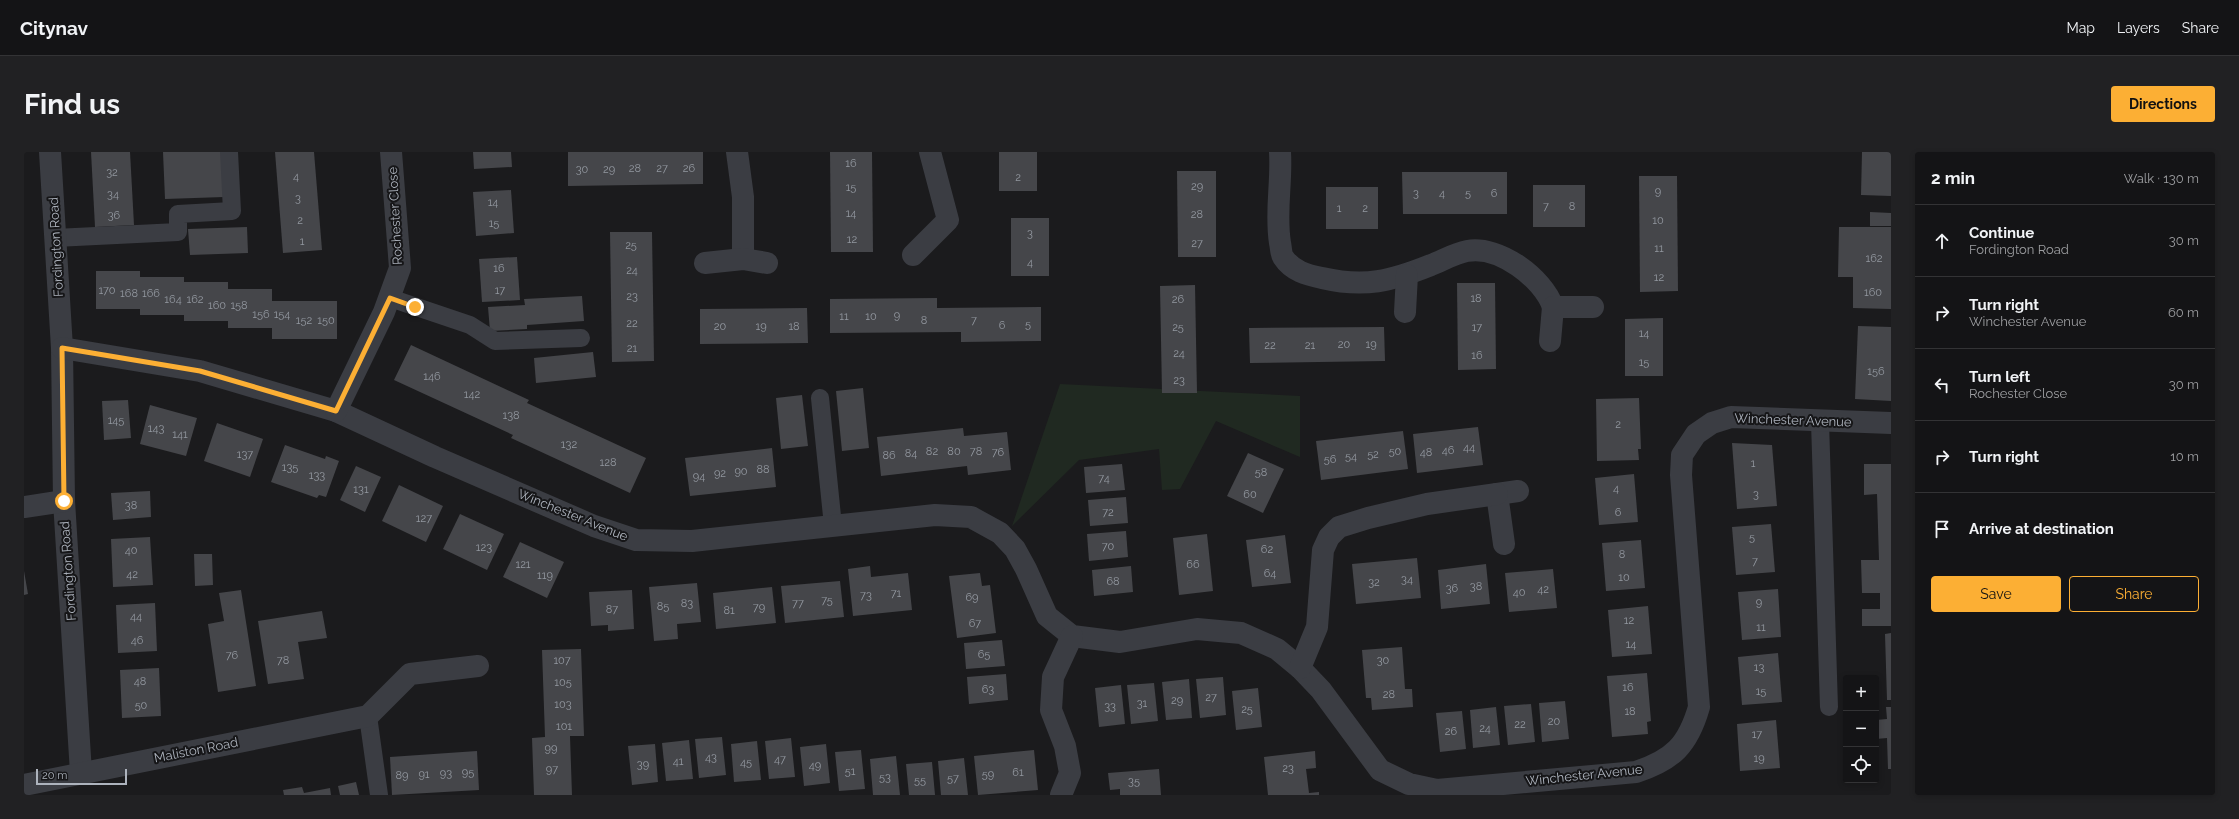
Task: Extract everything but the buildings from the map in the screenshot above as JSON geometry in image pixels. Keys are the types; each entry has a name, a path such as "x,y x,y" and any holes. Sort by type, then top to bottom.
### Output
{"street":[{"name":"Fordington Road","path":"50,152 62,348 64,501 81,773"},
{"name":"Rochester Close","path":"336,411 390,298 400,268 391,152"},
{"path":"737,152 743,196 743,259"},
{"path":"913,256 948,220 930,152"},
{"path":"1280,152 1277,221 1283,257 1301,274 1347,284 1384,281 1407,275 1468,250 1498,254 1527,272 1549,295 1553,307 1550,341"},
{"path":"705,263 743,259 767,263"},
{"path":"1405,312 1407,275"},
{"path":"1553,307 1594,307"},
{"name":"Winchester Avenue","path":"62,348 200,371 336,411 434,457 594,526 636,540 692,541 935,515 971,517 1000,533 1015,549 1047,616 1072,636 1120,642 1197,629 1241,632 1277,649 1300,668 1321,690 1380,770 1409,784 1437,790 1636,772 1659,765 1682,744 1693,728 1700,707 1681,475 1682,455 1696,434 1712,423 1731,417 1820,422 1891,423"},
{"path":"1300,668 1317,628 1323,550 1330,537 1340,527 1368,518 1427,504 1518,491"},
{"path":"1497,494 1504,544"},
{"path":"24,507 64,501"},
{"path":"1061,795 1070,773 1065,746 1051,710 1053,677 1072,636"},
{"path":"368,716 410,674 478,666"},
{"name":"Maliston Road","path":"24,785 368,716"}],"lane":[{"path":"55,238 178,232 178,214 232,211 229,152"},
{"path":"390,298 470,325 495,341 581,338"},
{"path":"820,398 833,526"},
{"path":"1820,422 1829,707"},
{"path":"368,716 379,795"}],"shaded area":[{"path":"1060,384 1300,396 1300,457 1216,421 1180,489 1162,490 1159,449 1079,460 1012,526"}],"route":[{"path":"64,501 62,348 200,371 336,411 390,298 415,307"}]}
